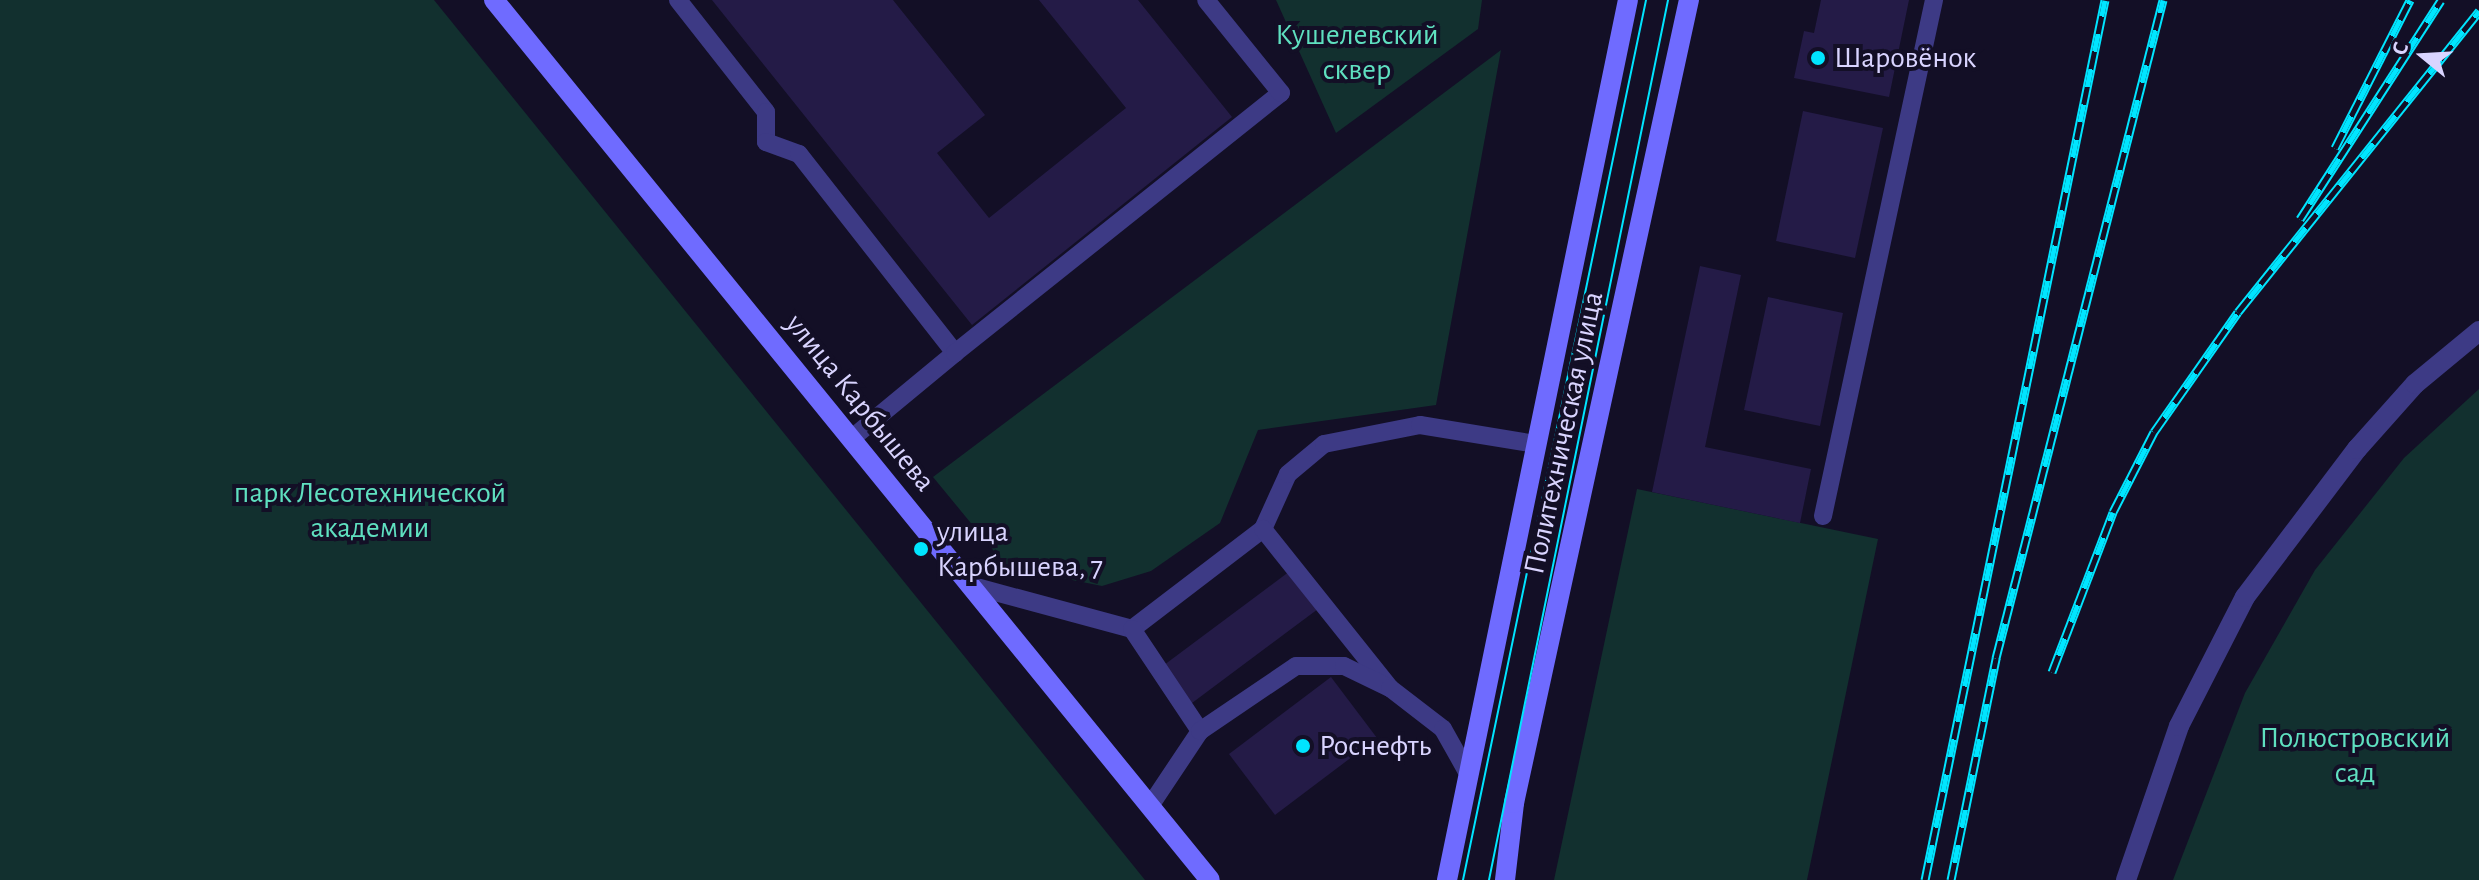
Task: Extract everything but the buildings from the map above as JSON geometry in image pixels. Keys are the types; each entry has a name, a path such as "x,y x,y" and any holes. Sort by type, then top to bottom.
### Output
{"main road":[{"name":"улица Карбышева","path":"494,0 1210,880"},
{"name":"Политехническая улица","path":"1447,880 1466,770 1628,0"},
{"name":"Политехническая улица","path":"1505,880 1518,787 1689,0"}],"street":[{"path":"2126,880 2179,726 2245,597 2357,449 2415,384 2479,331"}],"lane":[{"path":"678,0 766,112 766,142 799,154 955,353"},
{"path":"851,439 1281,93 1206,0"},
{"path":"1823,516 1934,0"},
{"path":"1132,629 1263,529 1288,474 1324,444 1420,425 1536,444"},
{"path":"1263,529 1390,688"},
{"path":"969,585 1132,629 1200,731"},
{"path":"1150,806 1200,731 1296,666 1344,666 1390,688 1443,729 1466,770"}],"green space":[{"name":"парк Лесотехнической академии","path":"0,0 434,0 1145,880 0,880"},
{"name":"Кушелевский сквер","path":"1276,0 1482,0 1478,29 1336,133"},
{"path":"1501,50 1436,405 1258,430 1220,523 1151,571 1102,586 1007,567 933,477"},
{"name":"Полюстровский сад","path":"2479,389 2479,880 2173,880 2245,693 2315,570 2404,458"},
{"path":"1637,489 1878,539 1807,880 1554,880"}],"tram line":[{"path":"1463,880 1646,0"},
{"path":"1489,880 1668,0"}],"railway":[{"path":"1925,880 2105,0"},
{"path":"1951,880 1996,658 2163,0"},
{"path":"2335,148 2410,0"},
{"path":"2300,219 2441,0"},
{"path":"2052,672 2113,512 2154,432 2238,312 2479,11"}],"place":[{"name":"Шаровёнок","path":"1818,58"},
{"name":"улица Карбышева, 7","path":"921,549"},
{"name":"Роснефть","path":"1303,746"}]}
